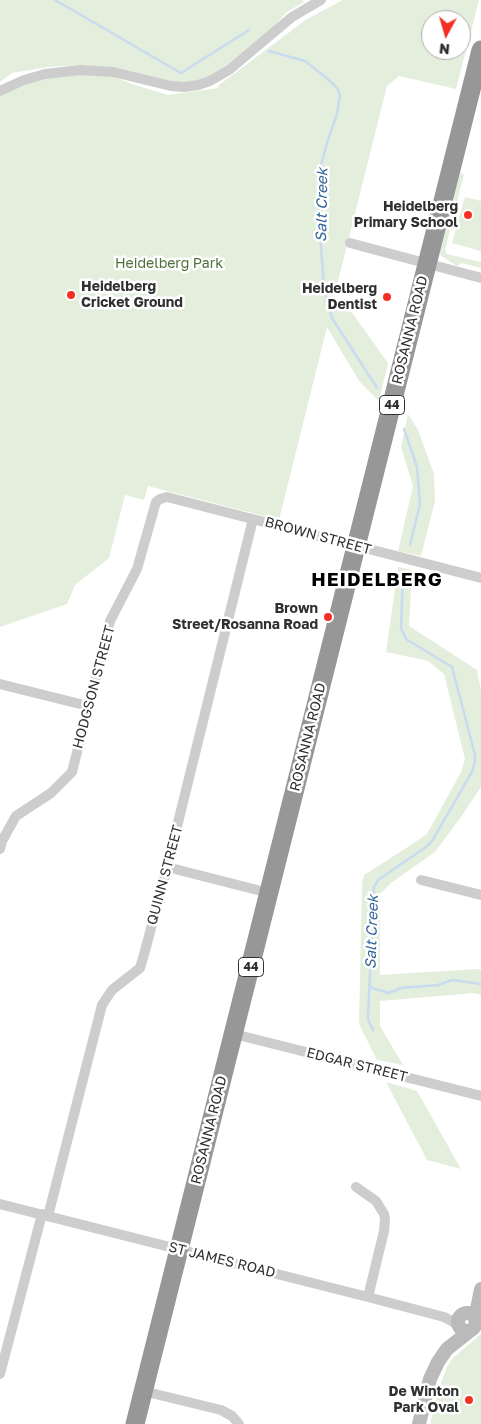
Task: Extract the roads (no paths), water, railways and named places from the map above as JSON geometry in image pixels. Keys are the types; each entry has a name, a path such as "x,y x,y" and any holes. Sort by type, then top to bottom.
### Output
{"highway":[{"name":"ROSANNA ROAD","path":"134,1424 481,50"}],"street":[{"path":"0,91 33,77 72,70 106,70 157,83 184,87 198,85 215,79 248,55 292,17 321,0"},
{"path":"350,243 481,278"},
{"name":"BROWN STREET","path":"156,502 167,497 481,578"},
{"name":"HODGSON STREET","path":"0,849 2,841 16,816 51,793 72,772 110,621 137,569 156,502"},
{"name":"QUINN STREET","path":"0,1374 102,1005 112,990 140,968 168,867 253,519"},
{"path":"0,684 88,706"},
{"path":"168,867 269,893"},
{"path":"421,880 481,895"},
{"name":"EDGAR STREET","path":"234,1034 481,1096"},
{"path":"356,1187 376,1201 386,1219 368,1297"},
{"name":"ST JAMES ROAD","path":"0,1204 470,1323"},
{"path":"419,1424 434,1370 447,1349 470,1323 481,1288"},
{"path":"143,1391 221,1410 232,1416 240,1424"}],"waterway":[{"name":"Salt Creek","path":"55,0 181,73 249,30"},
{"name":"Salt Creek","path":"269,51 305,61 330,81 337,88 340,95 337,114 320,169 319,218 324,288 332,318 377,388"},
{"name":"Salt Creek","path":"404,429 417,467 420,504 410,545"},
{"name":"Salt Creek","path":"373,1030 368,1019 374,887 378,880 432,841 472,772 475,762 475,755 452,667 406,639 401,628 403,572"},
{"path":"369,985 372,988 389,993 401,988 438,985 452,980 481,984"}],"place":[{"name":"Heidelberg Primary School","path":"468,215"},
{"name":"Heidelberg Cricket Ground","path":"71,295"},
{"name":"Heidelberg Dentist","path":"387,297"},
{"name":"Brown Street/Rosanna Road","path":"328,617"},
{"name":"De Winton Park Oval","path":"469,1400"}],"district":[{"name":"HEIDELBERG","path":"377,580"}],"park label":[{"name":"Heidelberg Park","path":"169,264"}]}
